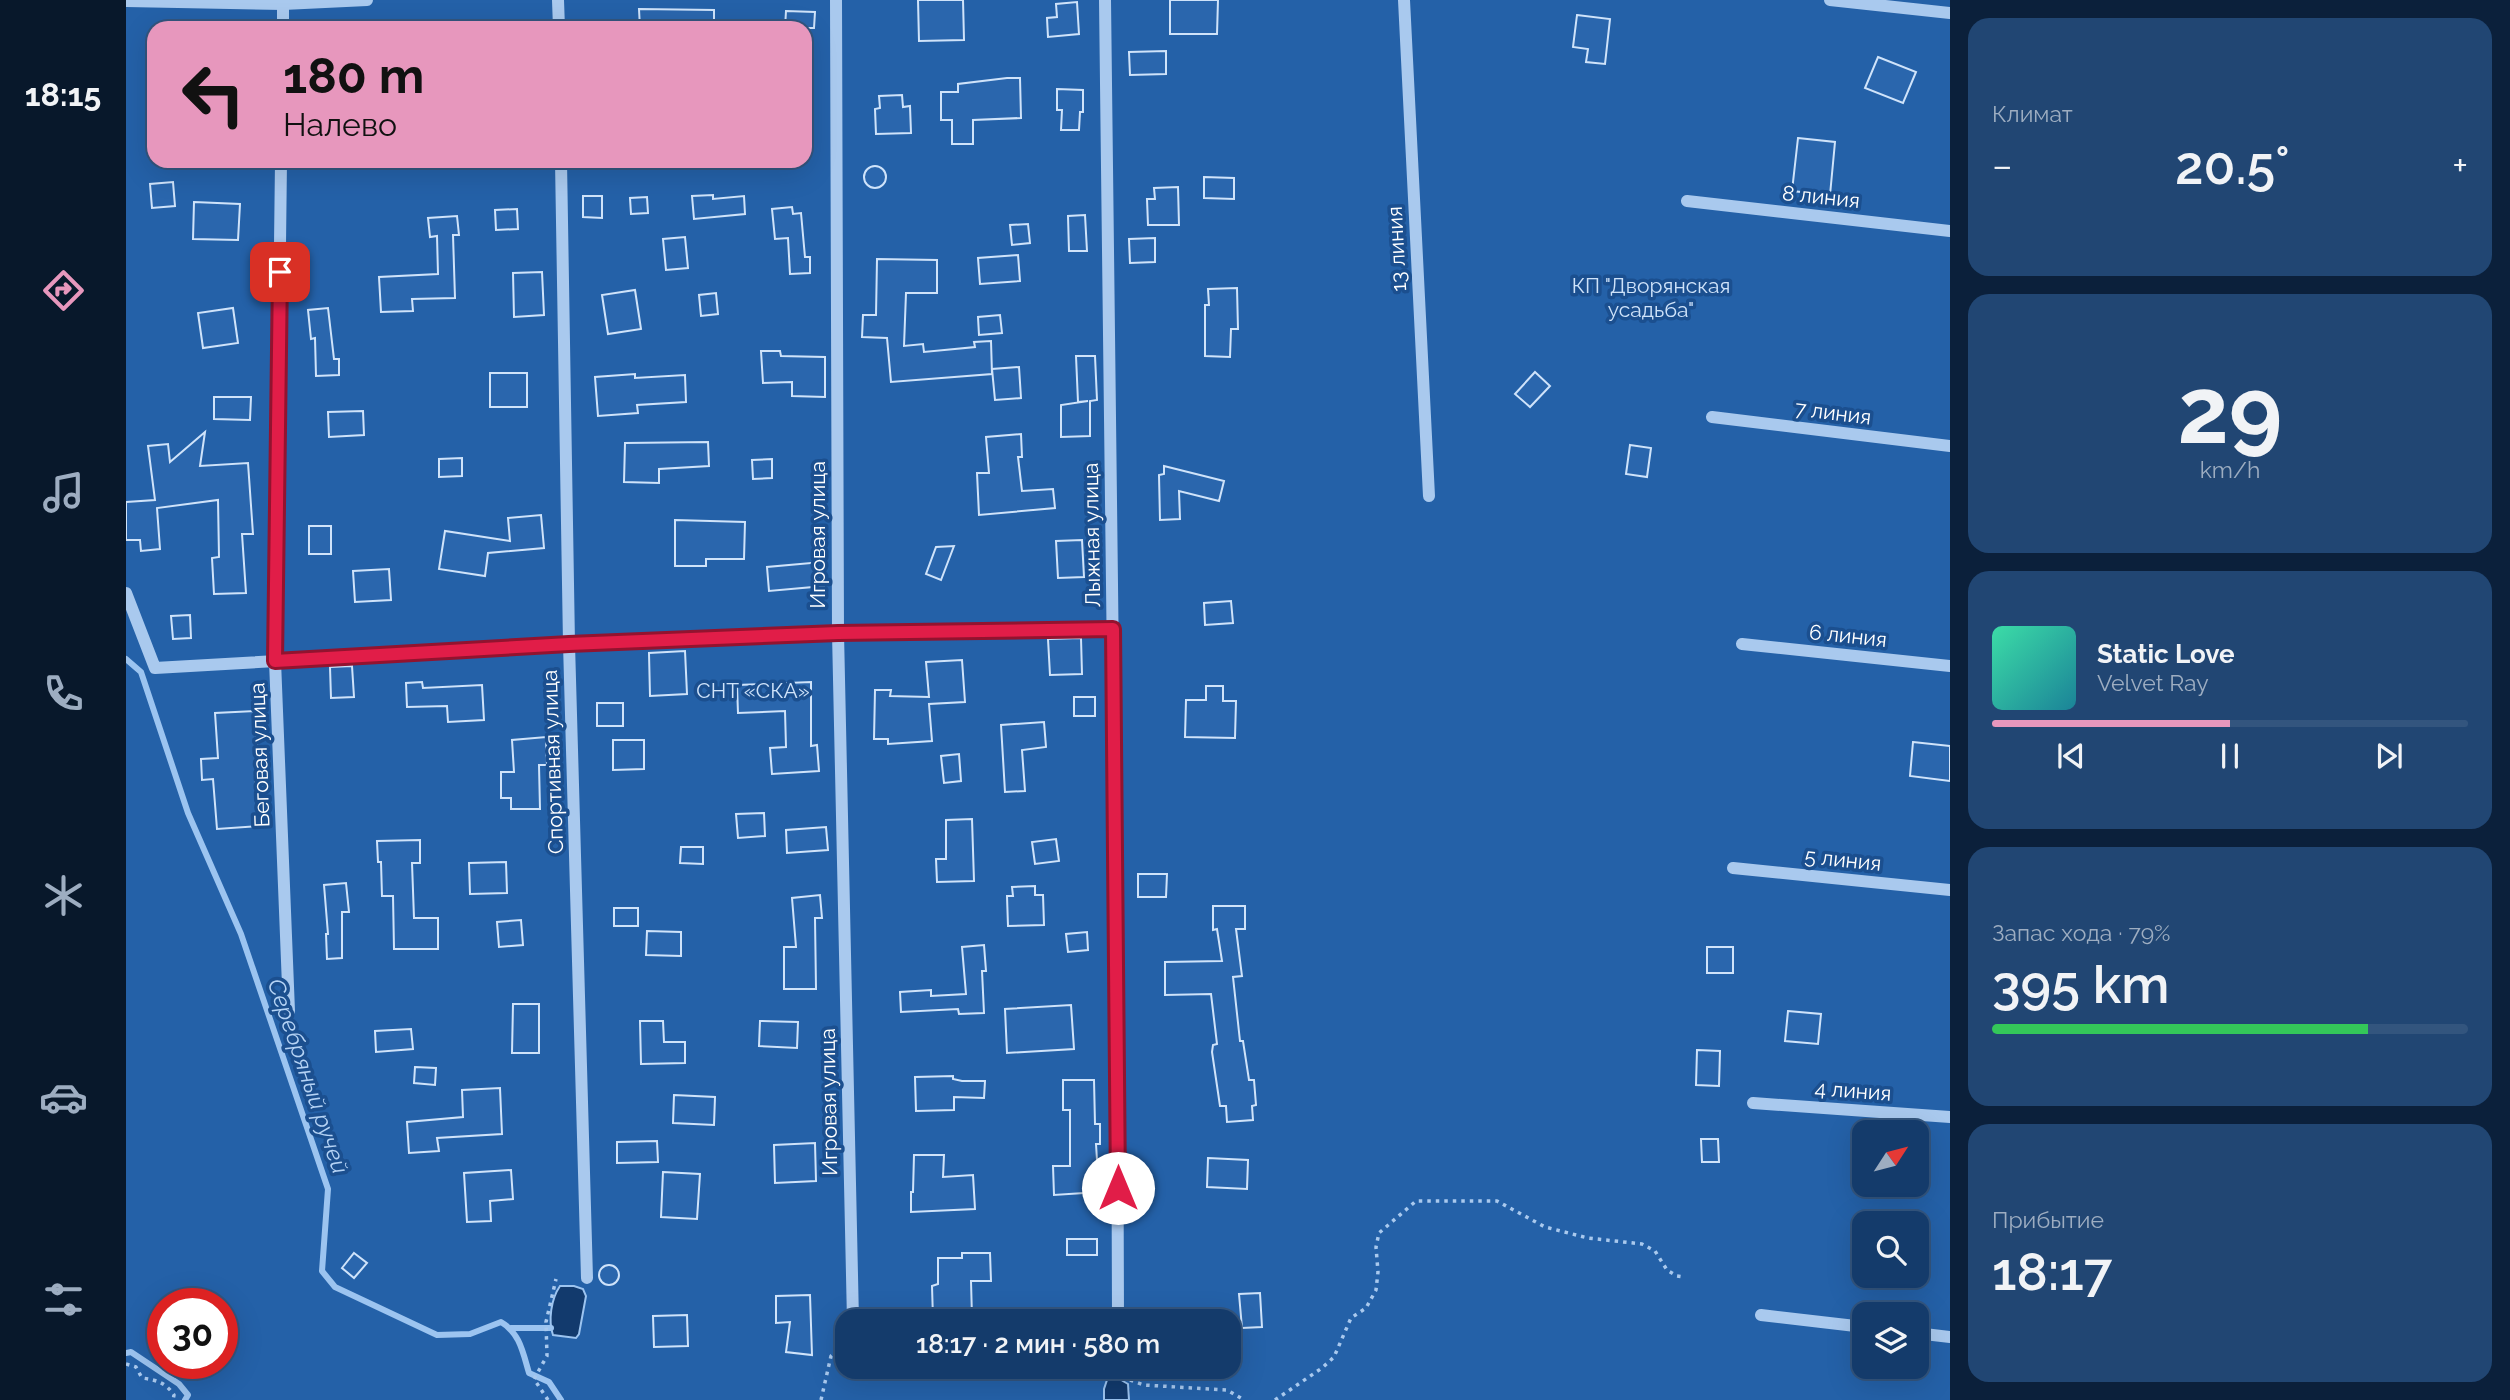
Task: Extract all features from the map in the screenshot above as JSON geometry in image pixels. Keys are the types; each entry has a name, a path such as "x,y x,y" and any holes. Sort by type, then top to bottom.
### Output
{"street":[{"path":"126,1 368,0"},
{"path":"558,0 559,21"},
{"name":"Игровая улица","path":"836,0 838,633 853,1309"},
{"name":"Лыжная улица","path":"1105,0 1118,1309"},
{"name":"13 линия","path":"1404,0 1429,496"},
{"path":"1830,0 1950,13"},
{"path":"283,2 283,21"},
{"name":"Беговая улица","path":"281,168 275,661 289,1011"},
{"name":"Спортивная улица","path":"561,168 569,644 587,1278"},
{"name":"8 линия","path":"1687,201 1950,231"},
{"name":"7 линия","path":"1712,417 1950,446"},
{"path":"126,593 155,668 569,644 838,633 1113,629"},
{"name":"6 линия","path":"1742,644 1950,666"},
{"name":"5 линия","path":"1733,868 1950,890"},
{"name":"4 линия","path":"1753,1103 1950,1117"},
{"path":"1761,1315 1852,1326"},
{"path":"1929,1335 1950,1337"}],"path":[{"path":"1275,1400 1334,1357 1351,1318 1366,1308 1376,1290 1376,1247 1379,1233 1416,1201 1497,1201 1545,1227 1588,1238 1642,1244 1655,1251 1667,1270 1684,1277"},
{"path":"548,1400 534,1379 547,1356 546,1328 552,1286 556,1279"},
{"path":"821,1400 831,1356 835,1352"},
{"path":"126,1364 136,1367 142,1378 158,1381 169,1388 174,1395 173,1400"},
{"path":"1128,1379 1144,1385 1227,1390 1244,1400"}],"green space":[{"path":"126,0 1950,0 1950,1400 1129,1400 1130,1389 1104,1389 1104,1400 126,1400","holes":["574,1286 583,1289 586,1295 553,1335 551,1328 554,1295"]}],"shaded area":[{"path":"560,1286 583,1289 586,1296 576,1338 553,1335 551,1310"},
{"path":"1119,1379 1128,1384 1129,1400 1104,1400 1107,1380"}],"building":[{"path":"918,0 963,0 964,40 919,41"},
{"path":"1170,0 1218,0 1217,34 1170,34"},
{"path":"1077,2 1079,34 1048,37 1047,18 1057,17 1056,4"},
{"path":"639,9 714,10 714,21 640,21"},
{"path":"786,11 815,12 814,28 812,21 785,21"},
{"path":"1577,15 1610,19 1605,64 1586,62 1588,49 1573,47"},
{"path":"1166,51 1166,74 1130,75 1129,52"},
{"path":"1878,57 1916,72 1903,103 1865,88"},
{"path":"1020,78 1021,118 973,120 973,144 952,144 952,120 941,120 941,92 958,92 958,84"},
{"path":"1057,89 1083,90 1083,112 1080,112 1079,130 1061,130 1062,110 1057,110"},
{"path":"902,95 903,107 910,106 911,133 876,134 875,109 880,108 879,96"},
{"path":"1798,138 1835,142 1830,195 1792,191"},
{"path":"875,166 883,169 886,177 883,185 875,188 867,185 864,177 867,169"},
{"path":"1204,177 1234,178 1234,199 1204,198"},
{"path":"173,182 175,206 152,208 150,184"},
{"path":"1178,187 1179,225 1148,225 1147,199 1155,199 1154,188"},
{"path":"713,195 713,199 744,196 745,214 694,219 692,196"},
{"path":"583,196 602,196 602,218 583,217"},
{"path":"647,197 648,213 631,214 630,198"},
{"path":"194,202 240,204 238,240 193,239"},
{"path":"792,207 793,214 801,213 805,257 810,257 810,273 790,274 788,238 775,239 772,209"},
{"path":"517,209 518,229 496,230 495,210"},
{"path":"1085,215 1087,251 1069,251 1068,216"},
{"path":"457,216 459,235 453,235 455,298 412,299 413,311 381,312 379,277 438,274 437,236 430,237 428,218"},
{"path":"1028,224 1030,243 1012,245 1010,225"},
{"path":"685,237 688,268 666,270 663,239"},
{"path":"1155,238 1155,262 1130,263 1129,239"},
{"path":"1018,255 1020,281 980,284 978,258"},
{"path":"877,259 937,260 937,293 906,293 904,346 923,344 924,352 975,347 974,342 991,341 992,374 891,382 887,338 862,337 863,315 876,315"},
{"path":"542,272 544,315 514,317 513,273"},
{"path":"1237,288 1238,329 1231,329 1230,357 1205,356 1205,305 1209,305 1208,289"},
{"path":"635,290 641,329 608,334 602,295"},
{"path":"716,293 718,314 701,316 699,295"},
{"path":"233,308 238,343 203,348 198,313"},
{"path":"328,308 334,359 339,359 339,375 316,376 315,338 311,339 308,310"},
{"path":"1000,315 1002,333 979,335 978,317"},
{"path":"761,351 780,351 781,356 825,357 825,397 792,396 792,382 763,383"},
{"path":"1076,356 1095,356 1097,400 1090,401 1090,436 1061,437 1061,405 1088,401 1078,402"},
{"path":"1019,367 1021,398 995,400 992,369"},
{"path":"1535,372 1550,386 1530,407 1515,394"},
{"path":"490,373 527,373 527,407 490,407"},
{"path":"635,374 635,378 685,375 686,402 637,405 638,413 598,416 595,377"},
{"path":"214,397 251,397 250,420 214,419"},
{"path":"363,411 364,435 329,437 328,412"},
{"path":"205,432 200,466 248,463 253,534 242,534 246,593 214,594 212,558 219,557 218,500 157,508 160,549 141,551 140,540 126,540 126,502 155,500 148,446 168,444 170,462"},
{"path":"1021,434 1022,457 1018,457 1022,491 1053,489 1055,508 979,515 977,473 989,473 986,437"},
{"path":"708,442 709,466 659,469 659,483 624,482 625,443"},
{"path":"1630,445 1651,448 1647,477 1626,474"},
{"path":"462,458 462,476 439,477 439,459"},
{"path":"772,459 772,478 753,479 752,460"},
{"path":"1164,466 1224,481 1219,501 1179,491 1180,519 1160,520 1159,475 1164,474"},
{"path":"541,515 544,548 488,553 485,576 439,569 445,531 510,541 508,518"},
{"path":"675,520 745,522 744,559 706,559 706,566 675,566"},
{"path":"309,526 331,526 331,554 309,554"},
{"path":"1082,540 1084,577 1058,578 1056,541"},
{"path":"954,546 941,580 926,574 936,547"},
{"path":"822,562 824,586 769,591 767,567"},
{"path":"389,569 391,600 355,602 353,571"},
{"path":"1231,601 1233,623 1205,625 1204,603"},
{"path":"190,615 191,638 173,639 171,616"},
{"path":"1081,638 1082,674 1050,675 1048,639"},
{"path":"685,651 687,694 650,696 649,653"},
{"path":"962,660 965,702 929,704 932,741 888,744 888,739 874,739 875,690 891,690 890,696 929,697 926,662"},
{"path":"352,666 354,697 331,698 330,667"},
{"path":"422,682 423,688 482,685 484,720 448,722 447,706 407,707 406,683"},
{"path":"811,682 811,746 817,745 819,771 772,774 770,748 786,747 785,711 738,713 737,685"},
{"path":"1206,686 1223,686 1223,701 1236,701 1235,738 1185,737 1186,700 1206,700"},
{"path":"1074,697 1095,697 1095,716 1074,716"},
{"path":"597,703 623,703 623,726 597,726"},
{"path":"255,711 259,776 255,776 260,826 217,829 213,779 202,780 201,759 218,758 215,713"},
{"path":"1044,722 1046,747 1022,750 1025,791 1005,792 1001,725"},
{"path":"546,737 547,765 539,765 540,809 511,809 511,798 501,798 501,772 514,772 512,740"},
{"path":"613,740 644,740 644,769 613,770"},
{"path":"1913,742 1950,746 1950,781 1910,776"},
{"path":"959,754 961,781 944,783 941,756"},
{"path":"764,813 765,836 738,838 736,814"},
{"path":"972,819 974,881 937,882 936,859 946,859 946,820"},
{"path":"826,827 828,850 787,853 786,830"},
{"path":"1056,839 1059,861 1035,864 1032,842"},
{"path":"420,840 420,863 412,863 414,918 438,918 438,949 394,949 393,896 382,896 377,841"},
{"path":"681,847 703,847 703,864 680,863"},
{"path":"506,862 507,893 470,894 469,863"},
{"path":"1138,874 1167,874 1166,897 1138,897"},
{"path":"346,883 349,912 342,912 342,958 327,959 324,885"},
{"path":"1035,886 1035,895 1043,895 1044,925 1008,926 1007,896 1013,896 1012,887"},
{"path":"820,895 822,918 815,918 816,989 784,989 784,947 796,947 792,898"},
{"path":"1213,906 1245,906 1245,929 1236,929 1242,976 1233,977 1240,1041 1243,1041 1249,1080 1254,1080 1256,1105 1252,1106 1253,1120 1227,1122 1226,1106 1220,1106 1212,1052 1213,1045 1217,1044 1211,994 1165,995 1165,962 1222,961 1217,929 1213,930"},
{"path":"614,908 638,908 638,926 614,926"},
{"path":"521,920 523,945 499,947 497,922"},
{"path":"647,931 681,932 681,956 646,955"},
{"path":"1087,932 1088,950 1068,952 1066,934"},
{"path":"984,945 984,1013 959,1014 958,1009 901,1012 900,992 931,990 931,996 966,994 962,947"},
{"path":"1707,947 1733,947 1733,973 1707,973"},
{"path":"513,1004 539,1004 539,1053 512,1053"},
{"path":"1071,1005 1074,1049 1007,1053 1005,1009"},
{"path":"1788,1011 1821,1014 1818,1044 1785,1041"},
{"path":"640,1021 663,1021 664,1042 685,1042 685,1063 641,1064"},
{"path":"760,1021 798,1022 797,1048 759,1046"},
{"path":"411,1029 413,1049 376,1052 375,1031"},
{"path":"1697,1050 1720,1051 1719,1086 1696,1085"},
{"path":"415,1067 436,1068 435,1085 414,1083"},
{"path":"953,1076 953,1079 962,1081 985,1081 984,1098 954,1097 954,1110 916,1111 915,1077"},
{"path":"1063,1080 1094,1080 1095,1124 1100,1124 1100,1144 1096,1144 1099,1192 1054,1195 1053,1166 1070,1166 1070,1110 1063,1110"},
{"path":"500,1088 502,1134 437,1138 439,1151 409,1153 407,1122 463,1117 462,1090"},
{"path":"674,1095 715,1097 714,1125 673,1123"},
{"path":"1701,1139 1718,1139 1719,1162 1702,1162"},
{"path":"657,1141 658,1162 617,1163 617,1142"},
{"path":"815,1143 816,1181 775,1183 774,1145"},
{"path":"914,1155 944,1155 943,1177 973,1175 975,1209 911,1212"},
{"path":"1208,1158 1248,1160 1247,1189 1207,1187"},
{"path":"511,1170 513,1199 490,1201 491,1221 467,1222 464,1173"},
{"path":"663,1172 700,1174 697,1219 661,1217"},
{"path":"1067,1239 1097,1239 1097,1255 1067,1255"},
{"path":"354,1253 367,1263 354,1278 342,1268"},
{"path":"962,1253 990,1253 991,1281 971,1281 972,1309 933,1309 932,1286 938,1284 938,1258 962,1258"},
{"path":"605,1265 613,1265 619,1275 613,1285 605,1285 599,1279 599,1271"},
{"path":"1260,1293 1262,1327 1242,1328 1239,1294"},
{"path":"810,1295 812,1355 786,1352 790,1322 776,1323 776,1296"},
{"path":"687,1315 688,1346 654,1347 653,1316"}],"waterway":[{"name":"Серебряный ручей","path":"126,659 141,672 188,813 241,934 328,1189 322,1271 335,1287 437,1335 470,1334 501,1322 517,1338 529,1373 549,1382 561,1400"},
{"path":"511,1328 551,1328"},
{"name":"Серебряный ручей","path":"126,1353 131,1352 179,1384 188,1395 185,1400"}],"route":[{"path":"280,272 275,661 569,644 838,633 1113,629 1118,1188"}],"park label":[{"name":"КП \"Дворянская усадьба\"","path":"1651,298"},
{"name":"СНТ «СКА»","path":"753,691"}]}
